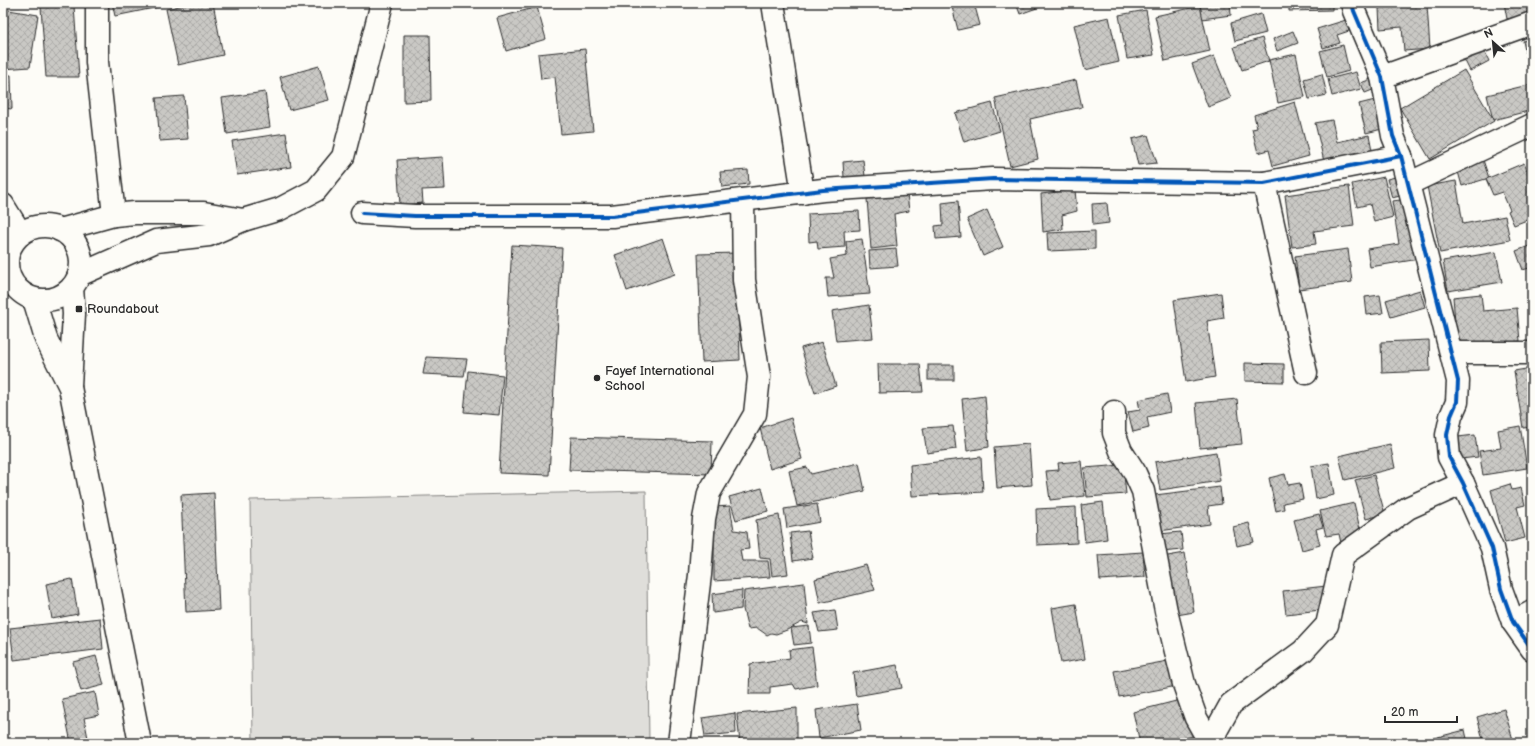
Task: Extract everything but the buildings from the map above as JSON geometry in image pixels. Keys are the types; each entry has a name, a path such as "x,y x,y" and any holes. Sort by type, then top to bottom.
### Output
{"street":[{"path":"97,3 98,62 114,215"},
{"path":"18,293 48,300 61,296 76,281 156,241 209,235 244,220 280,209 316,190 343,157 382,3"},
{"path":"773,3 803,193"},
{"path":"1352,3 1382,77 1393,136 1401,156 1458,381 1457,402 1451,416 1446,435 1449,457 1463,483 1492,548 1501,589 1523,617 1532,649"},
{"path":"1382,77 1532,23"},
{"path":"1408,184 1532,126"},
{"path":"362,214 415,216 612,216 803,193 993,179 1264,183 1401,156"},
{"path":"1264,183 1306,373"},
{"path":"679,743 700,575 704,520 709,493 755,414 759,377 744,280 743,200"},
{"path":"3,205 21,234"},
{"path":"60,230 114,215 135,213 204,213 244,220"},
{"path":"70,387 46,339 8,276 5,261 11,245 21,234 33,227 47,226 60,230 74,241 81,257 76,281 70,387 140,743"},
{"path":"1452,353 1532,353"},
{"path":"1114,412 1114,433 1121,451 1134,471 1143,491 1166,611 1184,684 1196,718 1210,743"},
{"path":"1213,743 1216,731 1231,704 1303,651 1327,625 1343,555 1408,508 1463,483"}],"shaded area":[{"path":"646,491 649,743 253,743 250,500"}],"cycle path":[{"path":"1352,3 1382,77 1393,136 1401,156 1458,381 1457,402 1451,416 1447,435 1449,457 1463,483 1492,548 1501,589 1513,622 1532,649"},
{"path":"362,213 415,216 612,216 823,190 993,179 1264,183 1401,156"}],"place":[{"name":"Roundabout","path":"79,309"},
{"name":"Fayef International School","path":"597,378"}]}
